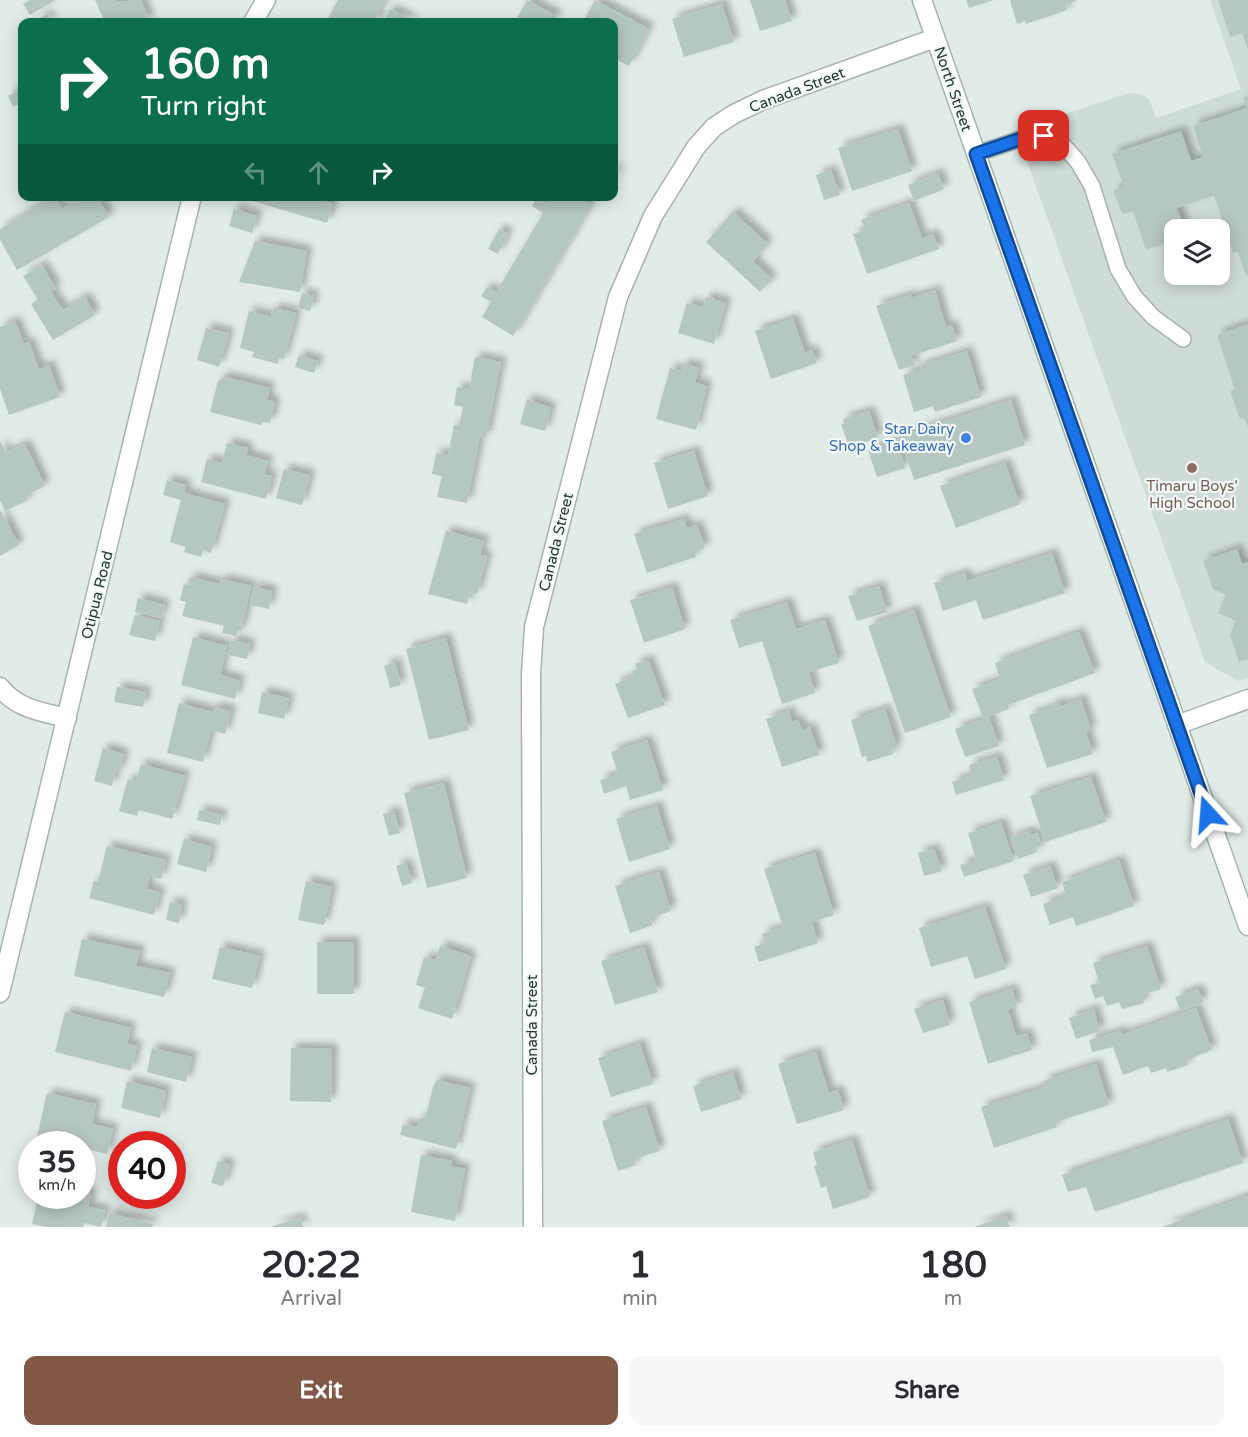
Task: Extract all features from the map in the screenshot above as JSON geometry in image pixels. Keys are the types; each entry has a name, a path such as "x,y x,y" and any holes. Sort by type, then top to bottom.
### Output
{"street":[{"path":"255,18 266,0"},
{"name":"North Street","path":"922,0 1248,926"},
{"name":"Canada Street","path":"532,1227 531,674 534,627 618,297 653,216 696,147 714,127 763,100 935,38"},
{"name":"Otipua Road","path":"0,993 191,201"},
{"path":"0,687 20,706 67,718"},
{"path":"1177,725 1248,699"}],"lane":[{"path":"976,154 1029,136 1044,136 1064,146 1078,162 1092,186 1118,269 1134,296 1153,317 1183,339"}],"shaded area":[{"name":"Timaru Boys' High School","path":"1210,0 1248,0 1248,677 1238,681 1205,662 1016,130 1129,93 1140,94 1149,99 1156,118 1241,89"}],"building":[{"path":"30,0 55,0 30,15 23,4"},
{"path":"95,0 116,0 116,2 141,0 148,18 103,18"},
{"path":"338,0 385,0 376,17 378,18 328,18"},
{"path":"527,0 557,16 556,18 517,18"},
{"path":"595,0 649,29 629,66 618,60 618,18 585,18"},
{"path":"750,0 785,0 792,21 760,31"},
{"path":"966,0 993,0 969,8"},
{"path":"1010,0 1077,0 1065,5 1067,10 1026,24 1025,21 1017,24"},
{"path":"1218,0 1248,0 1248,49 1242,33 1230,37"},
{"path":"722,4 734,42 684,57 672,19"},
{"path":"390,9 408,18 386,18"},
{"path":"18,91 18,104 13,107 8,96"},
{"path":"1248,96 1248,275 1246,276 1238,252 1233,253 1230,244 1230,219 1222,219 1214,195 1177,208 1181,219 1164,219 1164,244 1146,250 1133,211 1122,214 1113,190 1124,187 1112,154 1181,131 1191,161 1203,157 1193,126 1247,108 1243,97"},
{"path":"898,129 912,171 852,191 838,148"},
{"path":"831,170 840,195 824,200 816,175"},
{"path":"938,173 944,189 914,201 908,185"},
{"path":"48,201 57,201 62,209 75,201 100,201 109,217 17,270 0,240 0,229"},
{"path":"252,201 323,201 333,204 327,223"},
{"path":"535,201 541,201 547,205 549,201 585,201 591,205 513,336 482,317 491,302 481,296 487,287 496,293 543,213 532,206"},
{"path":"909,203 922,238 933,234 939,249 867,274 853,234 865,230 861,220"},
{"path":"234,209 257,216 252,233 229,226"},
{"path":"733,212 768,244 753,261 772,279 760,292 706,242"},
{"path":"499,229 508,234 498,254 488,249"},
{"path":"255,241 307,251 300,292 239,282"},
{"path":"42,265 56,289 51,292 63,310 85,297 95,315 53,340 31,304 38,300 23,276"},
{"path":"935,290 946,327 952,325 957,341 911,356 915,365 899,370 876,306"},
{"path":"302,293 314,296 310,311 298,308"},
{"path":"706,297 726,303 714,344 678,333 687,303 703,307"},
{"path":"273,308 296,313 284,359 279,358 278,364 252,357 254,352 240,348 249,311 271,317"},
{"path":"793,319 805,353 812,350 817,363 771,379 755,331"},
{"path":"15,321 24,344 29,342 39,369 49,365 60,397 9,415 0,389 0,327"},
{"path":"1248,324 1248,427 1244,418 1240,419 1230,391 1235,390 1217,335"},
{"path":"206,328 229,333 219,367 197,360"},
{"path":"967,351 981,397 935,412 933,406 914,412 903,375 921,369 920,366"},
{"path":"299,355 318,361 314,373 295,367"},
{"path":"475,357 501,362 486,438 480,436 467,503 437,497 442,476 432,474 436,453 448,455 454,425 459,426 463,407 454,405 457,387 469,389"},
{"path":"683,364 699,368 695,383 707,386 696,430 656,419 670,368 681,371"},
{"path":"225,377 270,388 267,400 275,402 270,423 262,422 261,425 210,412 218,381"},
{"path":"527,399 551,408 545,431 520,424"},
{"path":"1011,400 1025,445 914,480 900,436"},
{"path":"869,411 878,438 849,447 841,424 844,424 843,419"},
{"path":"0,441 6,453 25,444 45,486 26,495 28,500 5,511 0,500"},
{"path":"897,441 905,468 877,477 868,450"},
{"path":"227,443 248,448 246,455 268,461 264,474 272,476 266,499 201,482 207,459 222,463"},
{"path":"694,451 708,496 668,509 654,463"},
{"path":"1005,463 1020,504 956,528 940,486"},
{"path":"284,469 310,475 302,505 276,498"},
{"path":"167,480 186,485 184,493 225,504 211,553 203,550 201,557 184,552 186,547 170,542 181,500 163,495"},
{"path":"0,510 19,545 0,556"},
{"path":"684,519 687,528 697,525 705,548 694,551 696,557 647,573 634,534"},
{"path":"446,531 484,541 480,555 487,556 477,594 470,592 467,604 428,594"},
{"path":"1237,549 1242,564 1248,562 1248,659 1239,662 1230,635 1236,621 1218,613 1226,595 1213,589 1203,561"},
{"path":"1052,553 1065,593 983,620 976,600 943,611 934,583 965,573 967,581"},
{"path":"190,577 220,584 221,579 251,586 241,630 238,630 236,636 222,633 224,626 182,616 186,602 180,600 184,584 188,585"},
{"path":"879,586 887,612 857,621 848,596"},
{"path":"254,587 272,591 269,609 250,605"},
{"path":"672,587 685,629 644,643 630,600"},
{"path":"138,598 165,605 161,618 135,612"},
{"path":"787,602 796,629 825,620 839,663 809,672 815,693 782,704 762,641 739,648 730,620"},
{"path":"914,610 951,717 905,733 868,626"},
{"path":"135,615 160,621 155,641 129,635"},
{"path":"1079,632 1095,673 1008,705 1009,709 983,718 972,689 1000,679 995,663"},
{"path":"193,637 227,646 220,675 240,681 235,699 181,685"},
{"path":"446,638 469,730 429,740 406,649"},
{"path":"231,640 250,644 247,659 228,655"},
{"path":"648,660 665,705 628,718 615,684 634,676 632,671 637,669 635,664"},
{"path":"395,662 401,685 390,688 384,666"},
{"path":"117,687 146,692 143,707 114,702"},
{"path":"262,692 289,698 284,719 258,713"},
{"path":"1081,699 1091,730 1086,732 1093,754 1047,768 1029,715 1060,703 1061,706"},
{"path":"179,703 213,712 215,707 231,711 225,734 211,730 203,762 167,753"},
{"path":"885,709 897,747 892,749 893,754 867,762 866,756 862,757 851,720"},
{"path":"789,711 792,722 798,720 802,730 810,727 819,755 782,767 766,719"},
{"path":"989,717 999,746 965,757 955,729"},
{"path":"647,740 663,790 630,800 626,786 604,794 600,780 618,774 611,752"},
{"path":"103,748 124,754 112,786 94,781"},
{"path":"997,757 1004,780 956,795 952,782 972,775 969,765"},
{"path":"141,764 185,776 172,819 139,810 137,816 119,811 128,779 136,781"},
{"path":"1091,777 1106,822 1045,842 1030,796"},
{"path":"444,783 467,878 427,888 404,793"},
{"path":"657,806 670,849 629,862 616,819"},
{"path":"199,810 222,815 220,825 197,820"},
{"path":"394,811 400,833 389,836 383,814"},
{"path":"1001,823 1014,861 964,877 960,865 976,860 968,833"},
{"path":"1030,831 1031,835 1038,833 1041,846 1036,848 1037,852 1018,859 1010,838"},
{"path":"184,839 212,847 206,872 177,864"},
{"path":"107,846 166,860 161,879 150,876 147,889 160,892 154,915 89,898 94,881 98,882"},
{"path":"934,849 942,871 924,876 918,853"},
{"path":"815,853 834,915 812,922 818,943 759,962 754,947 765,943 762,934 783,927 764,869"},
{"path":"1119,860 1134,906 1076,926 1073,917 1050,925 1043,904 1066,896 1062,882"},
{"path":"406,863 412,883 402,886 396,866"},
{"path":"1050,866 1058,888 1031,897 1023,875"},
{"path":"659,872 671,911 650,918 653,925 630,933 615,886"},
{"path":"306,881 332,887 324,925 298,920"},
{"path":"170,902 182,905 179,923 166,920"},
{"path":"985,907 1006,969 975,979 967,956 931,967 919,928"},
{"path":"82,939 140,951 136,966 170,973 164,997 74,976"},
{"path":"317,942 354,942 354,994 317,994"},
{"path":"440,946 471,956 452,1019 418,1008 425,988 416,985 424,957 436,960"},
{"path":"1147,946 1161,989 1142,995 1144,1003 1122,1009 1119,1002 1107,1006 1103,996 1095,999 1090,985 1099,983 1093,963"},
{"path":"220,947 260,956 252,988 212,979"},
{"path":"644,947 658,992 615,1005 601,961"},
{"path":"1012,989 1017,1006 1008,1009 1016,1036 1027,1033 1032,1050 988,1064 969,1002"},
{"path":"1198,989 1203,1002 1180,1010 1175,997"},
{"path":"943,1000 950,1025 923,1033 914,1009"},
{"path":"1196,1008 1212,1050 1186,1060 1188,1065 1167,1072 1166,1068 1151,1073 1148,1066 1123,1075 1113,1047 1092,1052 1089,1040 1121,1031 1122,1035"},
{"path":"1094,1009 1100,1031 1076,1039 1069,1018"},
{"path":"65,1012 131,1028 127,1044 137,1046 131,1071 55,1052"},
{"path":"640,1044 653,1084 611,1097 598,1058"},
{"path":"152,1048 192,1057 186,1082 147,1072"},
{"path":"291,1048 332,1049 331,1102 290,1101"},
{"path":"816,1052 829,1093 838,1090 844,1110 797,1124 778,1064"},
{"path":"1096,1064 1109,1105 1056,1122 1057,1127 994,1148 981,1107 1045,1087 1043,1081"},
{"path":"733,1073 741,1099 701,1112 693,1086"},
{"path":"437,1080 470,1088 456,1149 400,1135 403,1124 417,1127 420,1118 425,1119"},
{"path":"127,1081 166,1091 160,1118 121,1108"},
{"path":"47,1093 96,1104 92,1124 113,1129 108,1131 107,1154 96,1151 96,1131 38,1131"},
{"path":"646,1107 660,1151 634,1159 636,1165 618,1171 602,1121"},
{"path":"1228,1119 1243,1163 1095,1212 1086,1187 1068,1192 1062,1175"},
{"path":"852,1140 870,1197 833,1209 826,1186 821,1188 814,1166 817,1165 813,1152"},
{"path":"421,1155 452,1161 451,1166 465,1169 455,1221 411,1212"},
{"path":"218,1161 230,1165 223,1186 211,1183"},
{"path":"1248,1196 1248,1227 1162,1227"},
{"path":"35,1209 105,1210 101,1227 84,1223 83,1227 46,1227 32,1224"},
{"path":"109,1213 153,1224 152,1227 106,1227"},
{"path":"1006,1216 1010,1227 974,1227"},
{"path":"300,1218 303,1227 273,1227 273,1226"}],"place":[{"name":"Star Dairy Shop & Takeaway","path":"966,438"},
{"name":"Timaru Boys' High School","path":"1192,468"}],"route":[{"path":"1044,136 1029,136 976,154 1208,814"}]}
